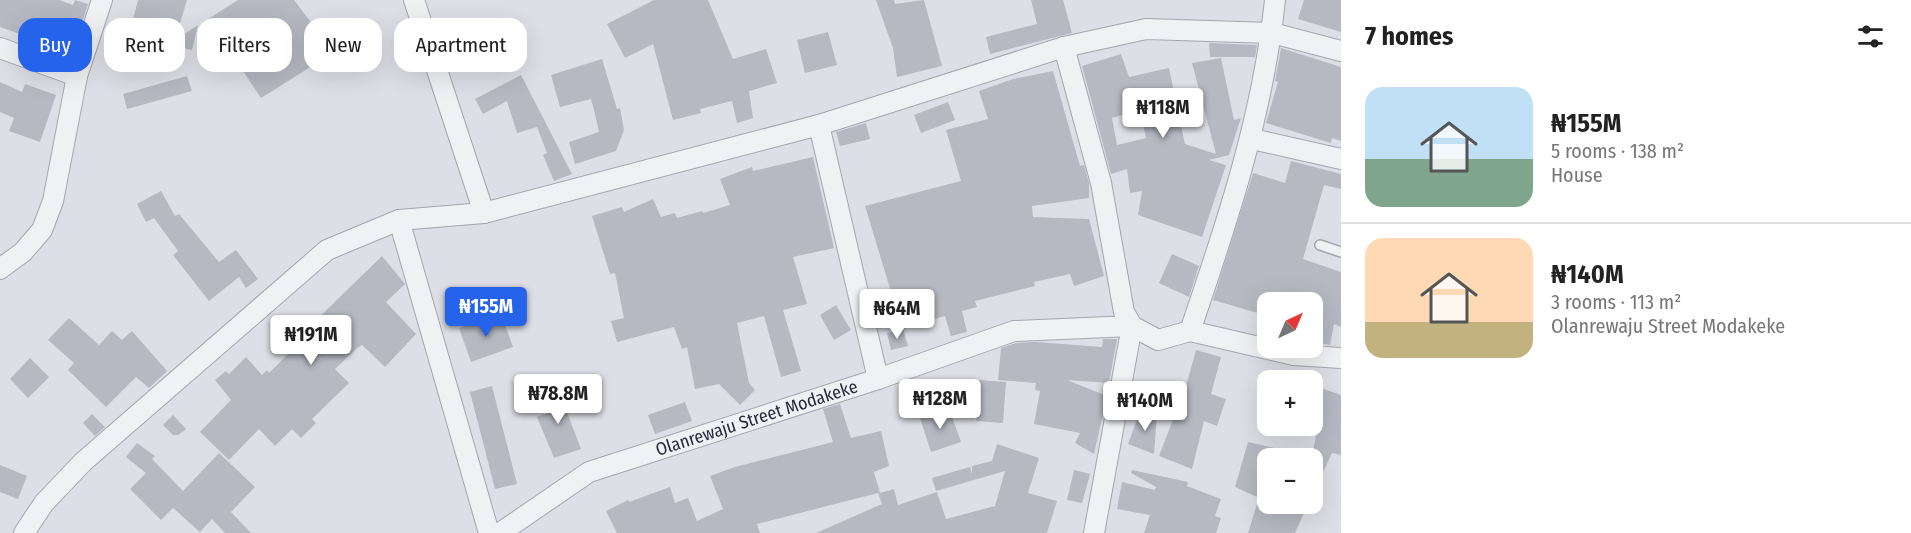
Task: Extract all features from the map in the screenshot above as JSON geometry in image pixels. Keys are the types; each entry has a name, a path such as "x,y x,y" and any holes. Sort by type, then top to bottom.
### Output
{"street":[{"path":"0,269 23,252 42,230 52,201 77,76 102,0"},
{"path":"414,0 484,213"},
{"path":"1190,331 1251,139 1272,33 1275,0"},
{"path":"24,533 44,503 83,462 327,250 399,220 484,213 819,124 1064,47 1146,29 1272,33 1341,51"},
{"path":"1064,47 1101,183 1124,312 1132,326 1158,340 1190,331 1294,355 1341,358"},
{"path":"0,48 77,76"},
{"path":"819,124 878,379"},
{"path":"1251,139 1341,159"},
{"path":"399,220 489,533"},
{"path":"1094,533 1132,326"},
{"name":"Olanrewaju Street Modakeke","path":"500,533 589,472 878,379 1014,331 1132,326"}],"lane":[{"path":"1320,245 1341,252"}],"building":[{"path":"0,0 59,0 73,5 75,0 88,4 84,18 18,18 18,33 0,27"},
{"path":"138,0 187,0 182,18 133,18"},
{"path":"238,0 294,0 308,18 304,18 304,71 261,98 244,72 292,72 292,18 210,18"},
{"path":"654,0 708,0 733,59 766,49 777,83 749,91 753,118 737,123 732,101 700,109 701,113 673,120 653,44 625,58 607,24"},
{"path":"876,0 894,0 895,4 924,0 942,66 897,77 893,48"},
{"path":"1031,0 1063,0 1072,33 990,54 986,37 1037,24"},
{"path":"1304,0 1341,0 1341,32 1298,19"},
{"path":"197,26 197,29 192,50 185,48 185,33"},
{"path":"828,32 837,65 805,73 797,40"},
{"path":"1209,43 1257,45 1255,57 1210,57"},
{"path":"1281,48 1341,67 1341,141 1332,138 1331,143 1266,123 1278,82 1275,81"},
{"path":"1121,54 1129,77 1169,68 1185,144 1216,154 1192,63 1221,58 1234,120 1241,118 1229,155 1209,160 1226,165 1202,237 1138,215 1142,191 1130,193 1127,169 1111,174 1082,66","holes":["1140,110 1146,138 1117,145 1112,118"]},
{"path":"602,59 617,109 620,108 624,130 616,151 575,164 569,142 599,132 591,99 560,107 551,75"},
{"path":"1053,71 1080,166 1084,165 1089,183 1089,198 1032,206 1033,217 1089,219 1104,276 1074,286 1070,274 1034,282 1035,286 975,301 977,307 962,311 967,332 951,336 945,316 902,328 865,206 961,181 946,130 988,119 979,91 1013,79"},
{"path":"521,75 572,174 554,181 543,155 547,153 537,127 517,133 507,101 483,114 475,99"},
{"path":"187,76 192,91 127,109 123,94"},
{"path":"0,82 22,92 25,84 56,95 40,142 9,131 14,118 0,112"},
{"path":"948,102 955,120 921,133 914,115"},
{"path":"866,123 870,139 840,146 836,132"},
{"path":"813,157 834,248 793,257 807,304 783,310 801,371 781,377 764,316 737,323 749,383 755,390 740,405 719,384 695,389 687,347 682,349 674,327 617,342 611,321 624,318 615,273 610,274 592,216 622,207 624,212 653,199 661,217 675,213 677,218 702,211 703,213 730,205 720,179 752,167 753,171"},
{"path":"1291,161 1341,174 1341,189 1324,185 1303,259 1341,272 1341,327 1334,324 1330,345 1323,344 1323,292 1257,292 1257,313 1213,300 1253,173 1285,183"},
{"path":"161,191 175,216 179,214 219,262 236,250 258,279 246,288 239,277 209,301 173,255 178,251 154,218 146,222 137,204"},
{"path":"1172,254 1199,266 1189,297 1159,283"},
{"path":"382,256 405,284 386,302 416,334 385,367 362,345 356,349 335,369 349,383 312,419 316,423 301,438 292,429 275,446 259,429 229,460 200,432 231,400 215,380 226,371 229,374 246,357 262,375 267,370 269,373 308,334 305,331"},
{"path":"836,305 851,330 834,340 820,315"},
{"path":"501,313 513,347 471,362 459,328"},
{"path":"69,318 99,345 112,331 122,340 132,331 167,371 149,388 136,377 106,407 68,370 74,363 48,340"},
{"path":"903,329 908,346 891,350 887,333"},
{"path":"1103,339 1117,339 1109,383 1067,380 1107,396 1094,454 1075,443 1080,433 1034,424 1040,391 1035,390 1036,383 998,380 1001,348 1016,343 1036,342 1102,347"},
{"path":"1196,350 1221,357 1211,394 1226,399 1217,426 1204,421 1192,469 1159,456 1186,386"},
{"path":"30,358 49,377 28,398 10,379"},
{"path":"978,380 1006,382 1003,423 976,421"},
{"path":"492,386 517,484 495,489 470,392"},
{"path":"557,386 581,449 554,458 537,417 548,413 540,392"},
{"path":"1323,389 1341,395 1341,455 1332,453 1323,472 1323,448 1313,448 1316,436 1323,436"},
{"path":"685,402 692,421 655,434 648,415"},
{"path":"840,404 851,438 881,431 889,466 874,472 880,493 894,489 898,505 937,492 946,519 995,506 1005,471 936,491 932,478 970,467 972,474 972,466 992,461 997,444 1039,458 1028,493 1057,501 1047,533 816,533 882,504 878,493 757,524 760,533 617,533 606,511 628,500 629,502 670,487 675,503 688,498 697,521 723,509 710,476 735,467 833,442 823,409"},
{"path":"949,408 961,442 931,452 920,418"},
{"path":"1141,409 1157,415 1154,454 1128,444"},
{"path":"92,414 105,427 95,436 83,423"},
{"path":"173,415 186,429 178,435 173,435 163,425"},
{"path":"1248,442 1275,448 1257,448 1257,497 1235,487"},
{"path":"137,443 155,456 152,459 183,491 219,453 255,487 231,512 251,533 225,533 212,519 200,532 173,508 161,520 130,489 146,473 126,457"},
{"path":"0,465 27,476 18,499 0,492"},
{"path":"1074,470 1090,474 1082,503 1067,500"},
{"path":"1132,470 1188,482 1187,486 1221,499 1215,516 1221,518 1216,533 1144,533 1150,515 1117,509 1122,482 1155,490 1156,487 1131,473"},
{"path":"1257,504 1257,514 1304,514 1295,533 1248,533"}]}
